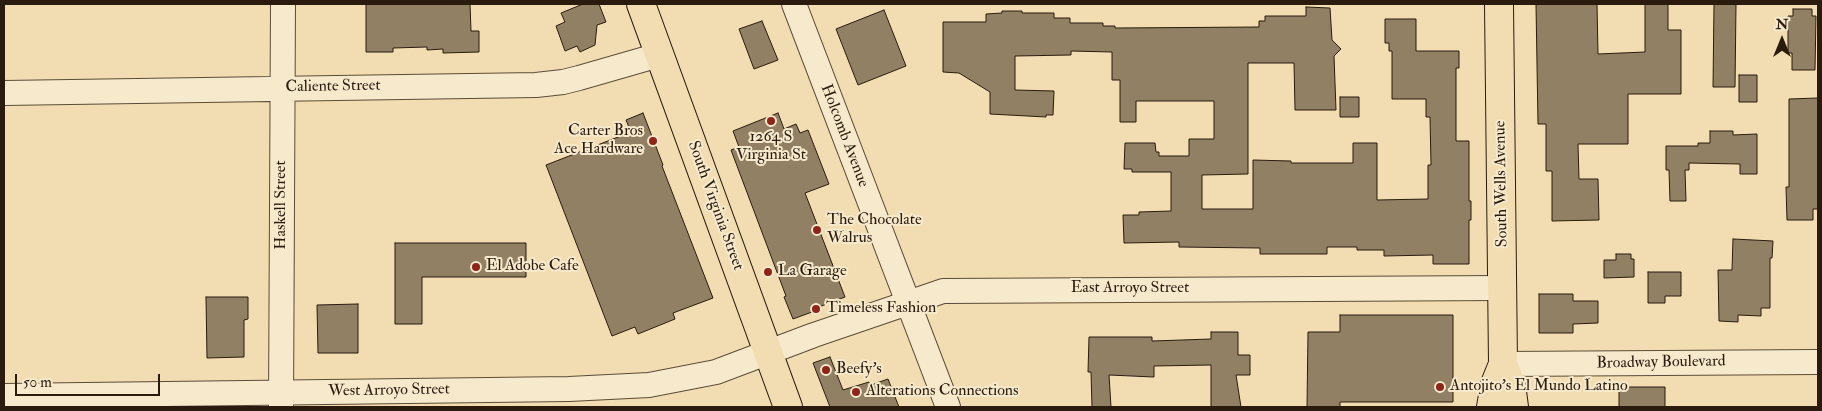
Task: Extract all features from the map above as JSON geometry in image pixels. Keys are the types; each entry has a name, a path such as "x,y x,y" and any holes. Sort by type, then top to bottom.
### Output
{"main road":[{"name":"South Virginia Street","path":"641,4 788,407"},
{"name":"South Wells Avenue","path":"1499,4 1503,364 1511,384 1514,407"},
{"name":"South Wells Avenue","path":"1491,407 1495,384 1503,364"}],"street":[{"name":"Haskell Street","path":"282,400 283,4"},
{"name":"Holcomb Avenue","path":"794,4 948,407"},
{"name":"Caliente Street","path":"4,93 546,84 579,78 659,55"},
{"name":"East Arroyo Street","path":"769,354 806,338 943,290 1503,288"},
{"name":"West Arroyo Street","path":"4,396 282,400 598,398 649,385 716,372 769,354"},
{"name":"Broadway Boulevard","path":"1503,364 1818,362"}],"building":[{"path":"366,4 470,4 471,31 479,31 479,52 443,53 443,49 427,50 427,47 393,48 393,52 366,52"},
{"path":"583,4 599,4 606,22 597,25 595,45 580,52 577,46 565,51 556,26 565,22 561,13"},
{"path":"1536,4 1597,4 1598,54 1645,52 1645,4 1668,4 1668,30 1681,30 1681,94 1628,94 1628,144 1578,144 1579,179 1598,179 1599,220 1552,221 1552,171 1546,171 1546,124 1538,124"},
{"path":"1714,4 1736,4 1735,87 1713,87"},
{"path":"1306,7 1330,8 1332,40 1341,49 1334,56 1336,110 1295,110 1294,63 1248,63 1248,174 1202,175 1202,209 1253,209 1253,160 1291,161 1291,163 1353,163 1353,143 1377,143 1377,200 1428,199 1428,165 1431,165 1430,117 1426,117 1426,99 1392,99 1392,51 1389,51 1389,43 1385,43 1385,19 1416,19 1416,51 1459,51 1459,68 1456,68 1456,141 1469,141 1469,201 1471,201 1471,220 1469,220 1469,264 1433,264 1433,255 1384,256 1384,250 1357,250 1357,247 1327,247 1327,254 1260,254 1260,248 1179,247 1179,242 1124,243 1123,215 1139,215 1139,212 1171,211 1171,172 1132,172 1132,169 1124,169 1125,143 1155,143 1156,152 1159,152 1159,156 1189,156 1189,139 1214,139 1214,101 1136,101 1136,122 1120,122 1120,80 1112,80 1112,52 1071,51 1071,55 1015,56 1015,90 1054,91 1053,115 1046,115 1046,117 990,114 990,92 959,73 943,72 943,22 986,22 986,14 1002,13 1002,11 1054,13 1054,18 1070,18 1070,23 1103,23 1103,26 1115,26 1115,28 1259,27 1259,21 1265,21 1265,16 1306,16"},
{"path":"1793,9 1812,9 1812,16 1816,16 1815,70 1792,70 1792,53 1788,53 1788,16 1793,16"},
{"path":"884,10 906,66 858,85 836,29"},
{"path":"762,21 778,60 754,69 739,29"},
{"path":"1739,75 1757,75 1757,102 1739,102"},
{"path":"1340,97 1359,97 1359,117 1340,117"},
{"path":"1818,98 1818,209 1813,209 1813,220 1787,220 1786,187 1789,187 1789,99"},
{"path":"643,113 713,298 673,313 675,319 638,334 635,327 612,336 546,165 631,132 626,120"},
{"path":"778,113 784,129 796,124 800,133 808,130 829,184 805,193 845,297 793,319 731,150 739,147 733,131"},
{"path":"1710,131 1733,131 1733,135 1757,134 1757,174 1740,174 1740,164 1689,163 1689,170 1685,170 1686,201 1670,201 1669,170 1666,170 1666,146 1698,146 1698,143 1710,143"},
{"path":"1733,239 1773,241 1772,258 1770,258 1770,308 1761,308 1761,316 1738,315 1738,322 1719,321 1718,270 1732,270"},
{"path":"395,243 526,243 526,277 422,277 422,324 395,324"},
{"path":"1616,254 1631,254 1631,259 1634,259 1634,277 1604,278 1604,260 1616,260"},
{"path":"1648,272 1681,272 1681,296 1665,296 1665,303 1648,303"},
{"path":"1539,294 1573,294 1573,301 1598,301 1598,323 1573,324 1573,333 1539,333"},
{"path":"206,297 248,297 248,319 244,320 244,357 207,358"},
{"path":"358,304 358,353 318,353 317,305"},
{"path":"1340,315 1453,315 1453,402 1340,402 1340,407 1307,407 1308,332 1340,332"},
{"path":"1211,332 1238,332 1238,355 1250,355 1250,375 1236,375 1241,407 1211,407 1211,365 1154,366 1154,377 1109,375 1111,407 1092,407 1091,372 1088,372 1089,337 1152,337 1152,341 1211,339"},
{"path":"830,357 843,390 869,382 871,385 888,379 899,407 830,407 813,363"},
{"path":"1619,387 1665,387 1665,407 1619,407"}],"place":[{"name":"1264 S Virginia St","path":"771,121"},
{"name":"Carter Bros Ace Hardware","path":"653,141"},
{"name":"The Chocolate Walrus","path":"817,230"},
{"name":"El Adobe Cafe","path":"476,267"},
{"name":"La Garage","path":"768,272"},
{"name":"Timeless Fashion","path":"816,309"},
{"name":"Beefy's","path":"826,370"},
{"name":"Antojito's El Mundo Latino","path":"1440,387"},
{"name":"Alterations Connections","path":"856,392"}]}
